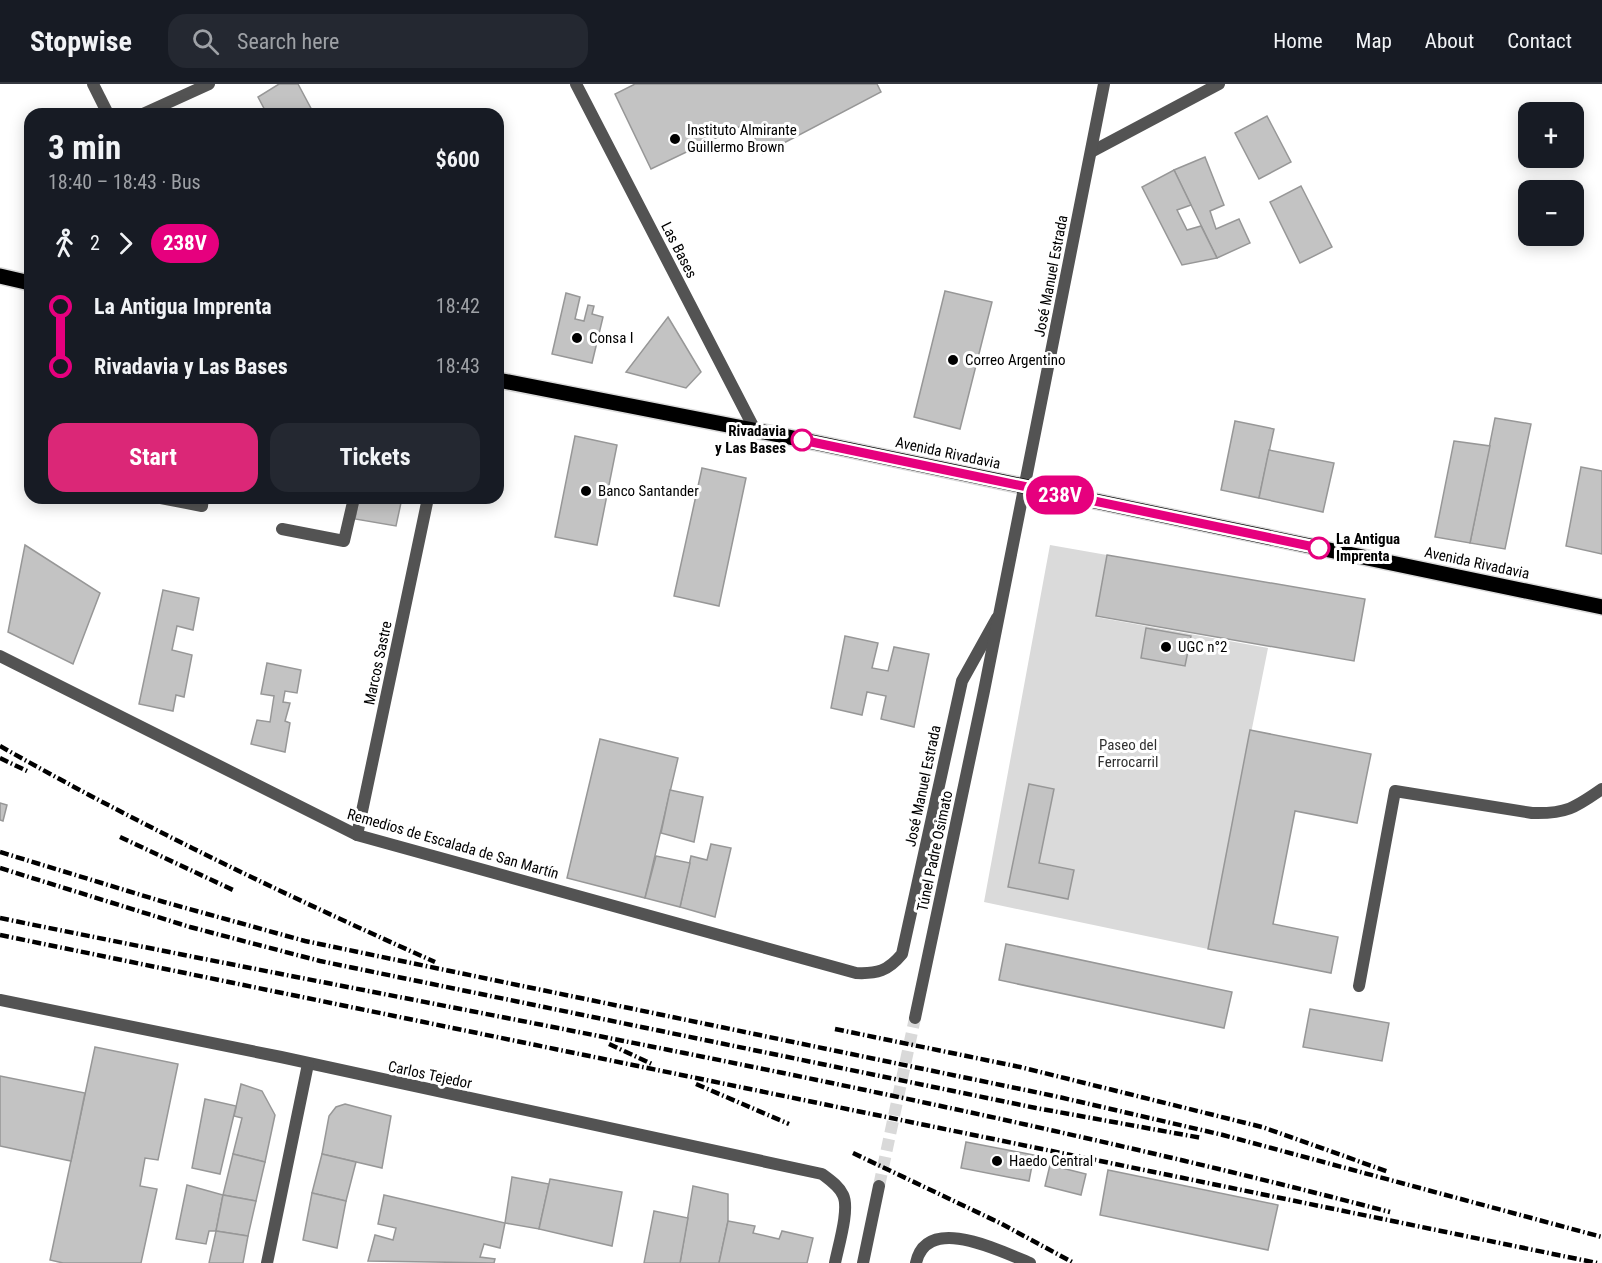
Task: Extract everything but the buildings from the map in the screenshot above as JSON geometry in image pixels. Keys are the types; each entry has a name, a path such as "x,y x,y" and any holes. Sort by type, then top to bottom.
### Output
{"main road":[{"path":"0,276 24,282"},
{"name":"Avenida Rivadavia","path":"504,381 755,430 1602,607"}],"street":[{"path":"93,84 105,108"},
{"path":"156,108 209,84"},
{"name":"Las Bases","path":"576,84 755,430"},
{"name":"José Manuel Estrada","path":"984,691 1104,84"},
{"path":"1091,152 1219,84"},
{"path":"282,529 344,541 353,504"},
{"name":"Marcos Sastre","path":"357,835 427,504"},
{"name":"José Manuel Estrada","path":"890,969 902,954 962,681 999,614"},
{"name":"Remedios de Escalada de San Martín","path":"0,656 357,835 856,973 873,974 890,969"},
{"name":"Túnel Padre Osimato","path":"915,1017 984,691"},
{"path":"1359,986 1395,791 1532,813 1554,814 1573,809 1602,789"},
{"name":"Carlos Tejedor","path":"0,1000 822,1174 836,1185 845,1197 844,1221 835,1263"},
{"path":"267,1263 308,1064"},
{"path":"863,1263 879,1186"},
{"path":"916,1263 918,1255 928,1245 955,1237 1030,1263"}],"green space":[{"name":"Paseo del Ferrocarril","path":"1050,545 1107,555 1096,617 1268,648 1208,949 984,902"}],"tunnel":[{"path":"879,1186 915,1018"}],"railway":[{"path":"0,746 53,776 215,859 435,962"},
{"path":"0,758 27,771"},
{"path":"120,837 233,890"},
{"path":"0,852 164,902 305,941 1059,1097 1223,1135 1602,1237"},
{"path":"0,868 190,927 320,961 1036,1108 1202,1138"},
{"path":"0,918 871,1091 1218,1169 1390,1212"},
{"path":"0,935 1597,1263"},
{"path":"835,1029 1020,1067 1262,1127 1389,1172"},
{"path":"609,1044 652,1064"},
{"path":"696,1084 789,1124"},
{"path":"853,1153 1000,1223 1074,1263"}],"bus line":[{"name":"238V","path":"802,440 1319,548"}],"place":[{"name":"Instituto Almirante Guillermo Brown","path":"675,139"},
{"name":"Consa I","path":"577,338"},
{"name":"Correo Argentino","path":"953,360"},
{"name":"Rivadavia y Las Bases","path":"802,440"},
{"name":"Banco Santander","path":"586,491"},
{"name":"La Antigua Imprenta","path":"1319,548"},
{"name":"UGC n°2","path":"1166,647"},
{"name":"Haedo Central","path":"997,1161"}]}
